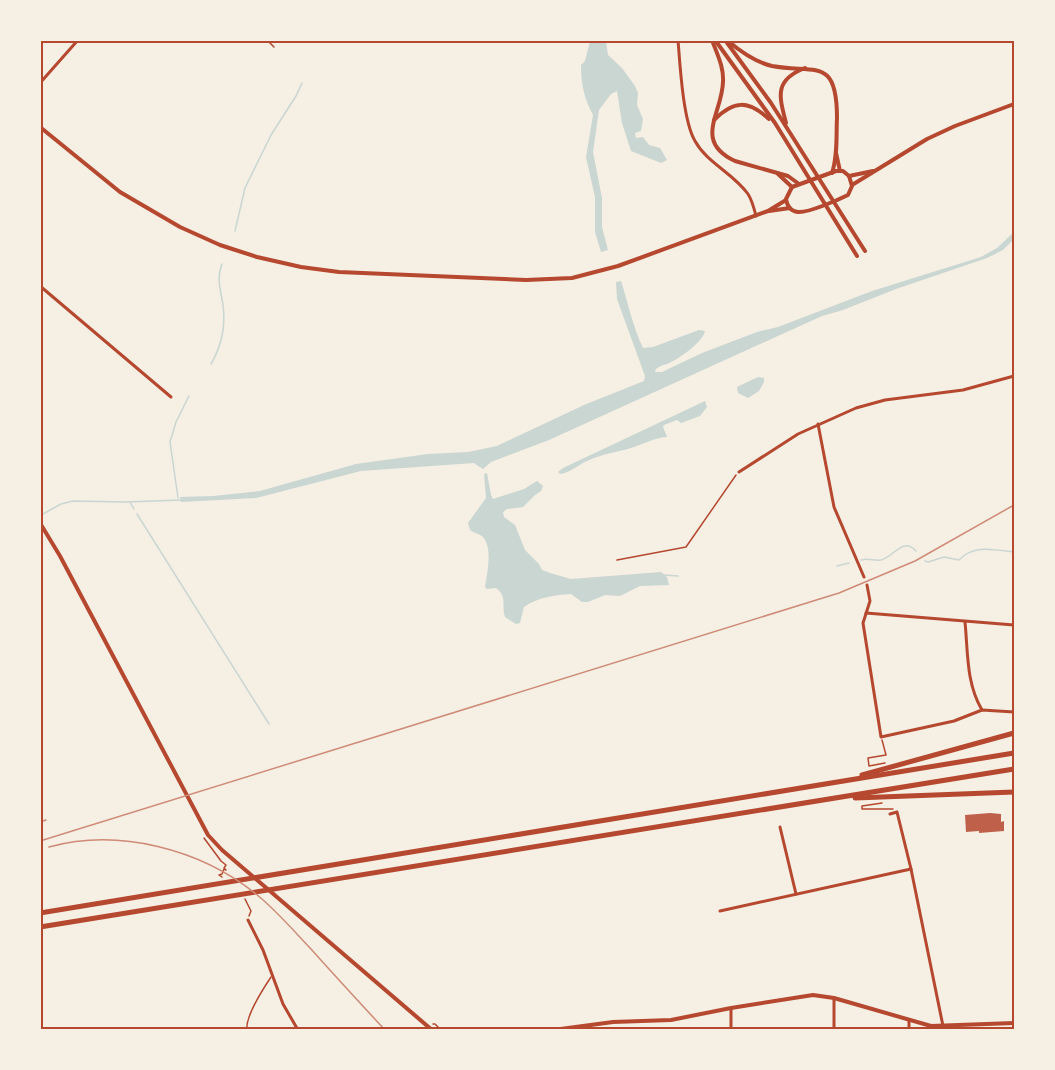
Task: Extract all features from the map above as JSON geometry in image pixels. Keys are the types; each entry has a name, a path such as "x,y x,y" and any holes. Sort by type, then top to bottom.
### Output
{"highway":[{"path":"828,784 1014,733"},
{"path":"40,913 1014,753"},
{"path":"40,927 1014,769"},
{"path":"832,799 1014,792"}],"street":[{"path":"40,83 78,40"},
{"path":"678,40 686,112 694,140 703,152 749,195 756,216"},
{"path":"713,40 723,73 722,92 712,137 722,153 735,161 788,176 800,184"},
{"path":"713,40 775,123 857,256"},
{"path":"727,40 759,62 780,67 806,68 823,73 833,84 837,108 836,153 832,172"},
{"path":"727,40 787,126 865,251"},
{"path":"787,126 780,100 781,87 790,76 806,68"},
{"path":"852,185 927,139 1014,104"},
{"path":"714,120 729,107 744,105 754,107 775,123"},
{"path":"40,127 120,192 180,227 257,257 301,267 339,272 526,280 572,278 618,266 756,216 786,200 792,187 832,172 840,171 849,176 873,171"},
{"path":"836,153 840,171"},
{"path":"778,173 792,187"},
{"path":"768,211 790,208 801,212 844,197 850,193 852,185 849,176"},
{"path":"786,200 790,208"},
{"path":"40,286 171,397"},
{"path":"739,472 798,434 870,403 963,390 1014,376"},
{"path":"818,424 834,507 864,577"},
{"path":"40,523 60,555 208,835 222,850 432,1027"},
{"path":"867,585 870,601 863,623 881,737 954,721 982,710 1014,712"},
{"path":"866,613 1014,625"},
{"path":"965,622 969,678 982,710"},
{"path":"890,814 897,812 911,868 943,1026"},
{"path":"780,827 796,894"},
{"path":"720,911 911,868"},
{"path":"248,920 263,950 284,1004 298,1029"},
{"path":"553,1029 613,1022 671,1020 813,995 834,998 931,1026 1014,1023"},
{"path":"834,998 834,1029"},
{"path":"730,1008 731,1029"},
{"path":"909,1021 909,1029"}],"lane":[{"path":"267,40 274,46"},
{"path":"247,1029 249,1016 273,975"}],"path":[{"path":"617,560 686,546 739,472"},
{"path":"881,737 886,755 868,758 869,766 888,762"},
{"path":"883,802 862,806 862,809 893,809 897,812"},
{"path":"205,837 211,846"},
{"path":"432,1027 435,1024 441,1029"}],"shaded area":[{"path":"590,41 606,41 608,55 622,68 635,86 638,93 637,105 643,119 641,131 635,133 636,138 643,137 649,145 660,148 667,160 661,163 631,151 622,123 617,91 611,94 599,110 593,152 602,198 602,227 608,250 601,252 595,232 595,197 586,157 593,115 585,97 581,72 581,65 585,61"},
{"path":"1014,232 1014,239 1003,250 987,258 822,316 549,440 491,462 483,469 474,463 361,471 256,498 181,502 180,497 260,491 356,464 428,454 468,452 497,446 584,405 644,381 645,376 617,299 616,282 621,281 643,348 653,347 699,330 705,331 692,348 677,359 658,367 655,372 662,372 702,353 757,332 778,327 872,291 981,257 997,248"},
{"path":"758,377 764,378 759,391 748,398 738,393 737,387"},
{"path":"705,401 707,407 700,416 681,423 677,420 664,425 667,437 594,458 564,473 558,472 563,468"},
{"path":"487,473 493,499 524,489 537,481 543,486 541,491 523,507 507,509 503,512 504,517 515,525 525,550 542,570 571,579 661,572 667,577 669,585 640,586 620,596 605,595 588,602 582,602 571,594 547,597 524,607 520,623 516,624 505,617 500,591 496,588 487,589 485,587 488,548 483,537 470,530 468,523 486,498 484,474"}],"building":[{"path":"1001,814 1004,831 966,832 965,815"}],"waterway":[{"path":"235,231 245,188 271,135 302,83"},
{"path":"211,364 218,350 223,328 224,313 219,280 222,264"},
{"path":"178,498 170,442 176,422 189,396"},
{"path":"41,515 61,504 73,501 182,500"},
{"path":"130,502 134,509"},
{"path":"137,514 269,724"},
{"path":"861,560 881,560 903,546 911,547 916,551"},
{"path":"925,561 944,557 959,560 978,550 1014,552"},
{"path":"837,566 849,563"},
{"path":"665,575 678,576"}],"railway":[{"path":"40,841 839,593 915,561 1014,505"},
{"path":"40,822 46,820"},
{"path":"49,847 103,840 158,846 184,854 234,878 256,894 284,920 385,1030"}]}
